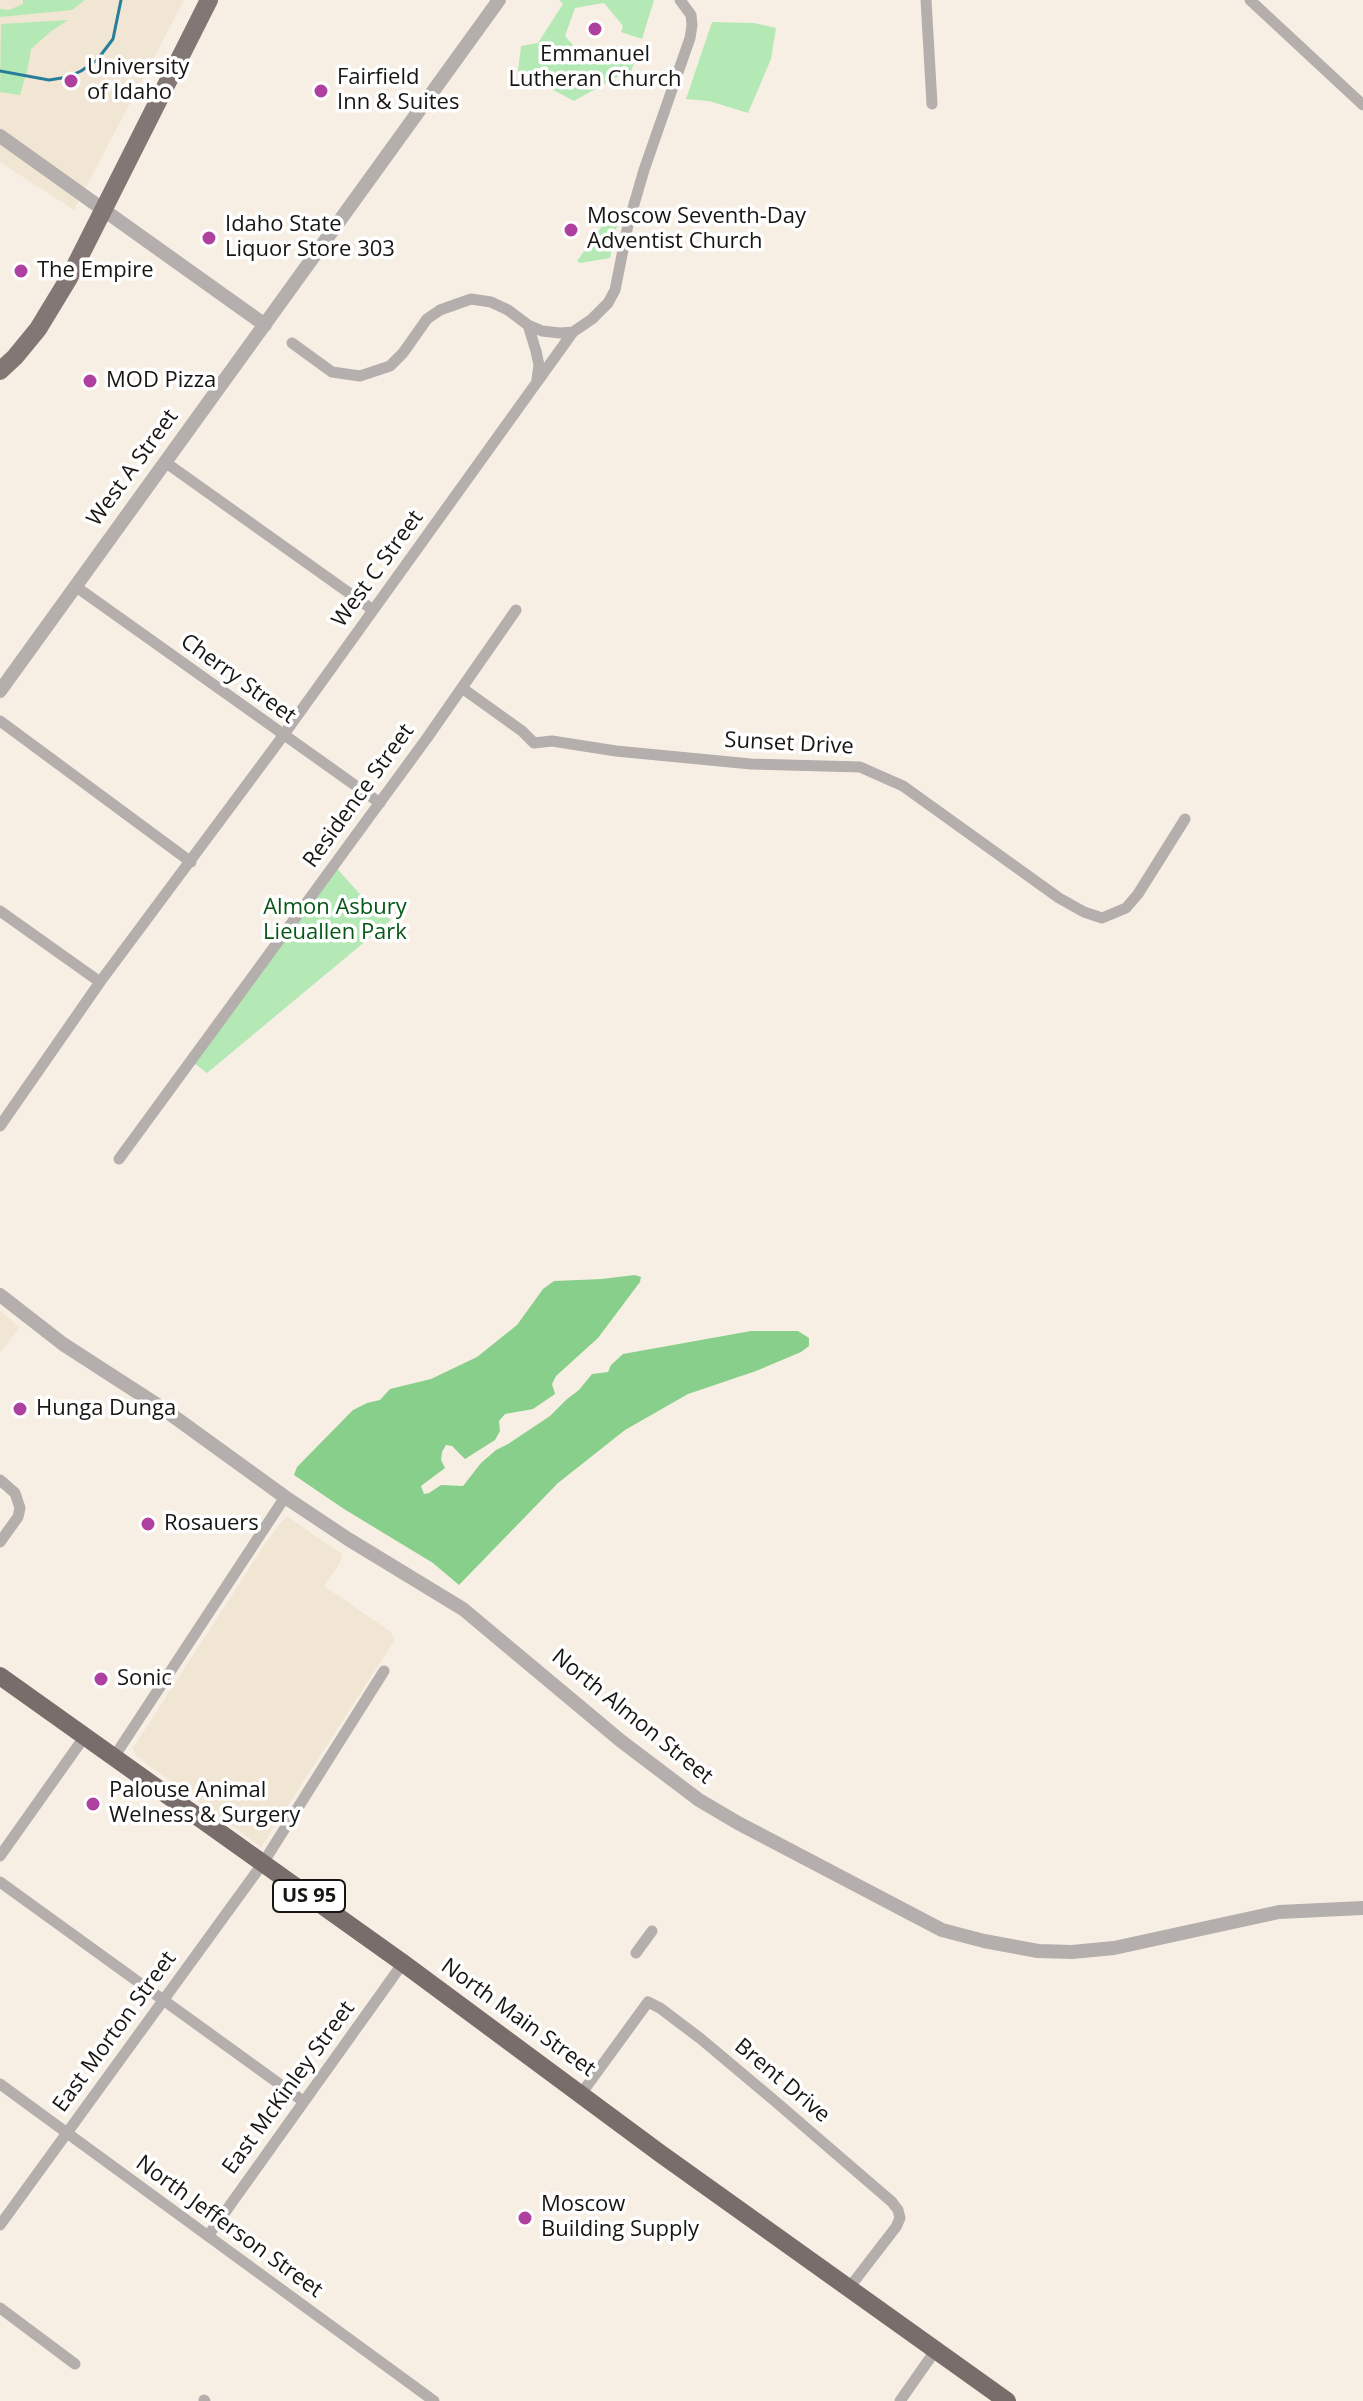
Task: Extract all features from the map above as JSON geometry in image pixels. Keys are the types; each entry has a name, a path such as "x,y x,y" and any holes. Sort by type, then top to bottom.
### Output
{"highway":[{"name":"North Main Street","path":"0,1676 403,1963 1007,2401"}],"main road":[{"path":"0,371 38,329 69,278 209,0"}],"street":[{"name":"West A Street","path":"0,691 499,0"},
{"name":"West C Street","path":"0,1126 100,982 283,736 573,332 608,303 615,290 640,182 690,38 691,15 680,0"},
{"path":"926,0 932,104"},
{"path":"1250,0 1363,105"},
{"path":"0,136 265,325"},
{"path":"205,406 246,338 248,327 244,315 215,289"},
{"path":"292,343 332,372 360,376 390,366 427,319 449,305 471,299 491,302 542,331 573,332"},
{"path":"528,325 539,365 536,384"},
{"path":"165,462 373,610"},
{"name":"Cherry Street","path":"75,586 380,803"},
{"name":"Residence Street","path":"119,1159 380,803 516,610"},
{"name":"Sunset Drive","path":"462,688 534,743 552,741 616,751 751,764 860,767 870,770 903,786 1059,898 1102,918 1126,908 1138,894 1185,819"},
{"path":"0,721 191,862"},
{"path":"0,911 100,982"},
{"path":"0,1100 11,1109"},
{"name":"North Almon Street","path":"0,1295 63,1344 162,1408 285,1497 463,1609 621,1741 699,1800 942,1930 1038,1951 1072,1952 1114,1948 1279,1912 1363,1908"},
{"path":"0,1480 20,1502 18,1517 0,1542"},
{"path":"114,1757 285,1497"},
{"name":"East Morton Street","path":"0,2225 263,1863 384,1671"},
{"path":"0,1856 85,1736"},
{"path":"0,1882 303,2101"},
{"path":"636,1953 652,1931"},
{"name":"East McKinley Street","path":"208,2236 403,1963"},
{"name":"Brent Drive","path":"581,2094 648,2002 660,2008 744,2075 898,2210 900,2218 896,2227 849,2288"},
{"name":"North Jefferson Street","path":"0,2084 434,2401"},
{"path":"0,2308 75,2364"},
{"path":"900,2401 935,2351"}],"shaded area":[{"name":"University of Idaho","path":"0,0 184,0 74,210 0,162"},
{"path":"0,1310 19,1327 0,1353"},
{"path":"288,1517 342,1554 340,1563 324,1586 391,1632 394,1641 261,1847 136,1756 133,1748 263,1547"}],"green space":[{"path":"23,0 85,0 72,10 0,17 0,9 9,10 23,4"},
{"path":"559,0 654,0 642,39 621,32 623,26 604,3 575,8 565,36 584,58 614,52 616,46 637,53 629,78 622,74 574,101 518,71 521,46 538,43 563,4"},
{"path":"68,20 31,49 20,95 0,92 1,24"},
{"path":"712,22 754,23 776,28 771,59 748,113 709,101 686,99"},
{"path":"607,219 618,221 610,258 580,263 577,261"},
{"name":"Almon Asbury Lieuallen Park","path":"334,865 366,901 391,920 207,1073 190,1060"},
{"path":"641,1277 640,1282 598,1338 556,1376 552,1384 555,1394 533,1409 505,1414 499,1421 500,1431 495,1440 465,1459 452,1446 446,1445 441,1460 445,1468 421,1486 424,1494 441,1485 463,1486 496,1450 550,1416 592,1374 608,1372 623,1354 751,1331 798,1331 809,1338 809,1346 756,1371 688,1394 625,1430 558,1483 459,1585 433,1563 294,1475 297,1467 353,1410 380,1400 390,1389 431,1379 477,1357 517,1325 543,1289 554,1281"}],"waterway":[{"path":"0,71 49,80 81,71 97,60 113,39 121,0"}],"place":[{"name":"Emmanuel Lutheran Church","path":"595,29"},
{"name":"University of Idaho","path":"71,81"},
{"name":"Fairfield Inn & Suites","path":"321,91"},
{"name":"Moscow Seventh-Day Adventist Church","path":"571,230"},
{"name":"Idaho State Liquor Store 303","path":"209,238"},
{"name":"The Empire","path":"21,271"},
{"name":"MOD Pizza","path":"90,381"},
{"name":"Hunga Dunga","path":"20,1409"},
{"name":"Rosauers","path":"148,1524"},
{"name":"Sonic","path":"101,1679"},
{"name":"Palouse Animal Welness & Surgery","path":"93,1804"},
{"name":"Moscow Building Supply","path":"525,2218"}]}
